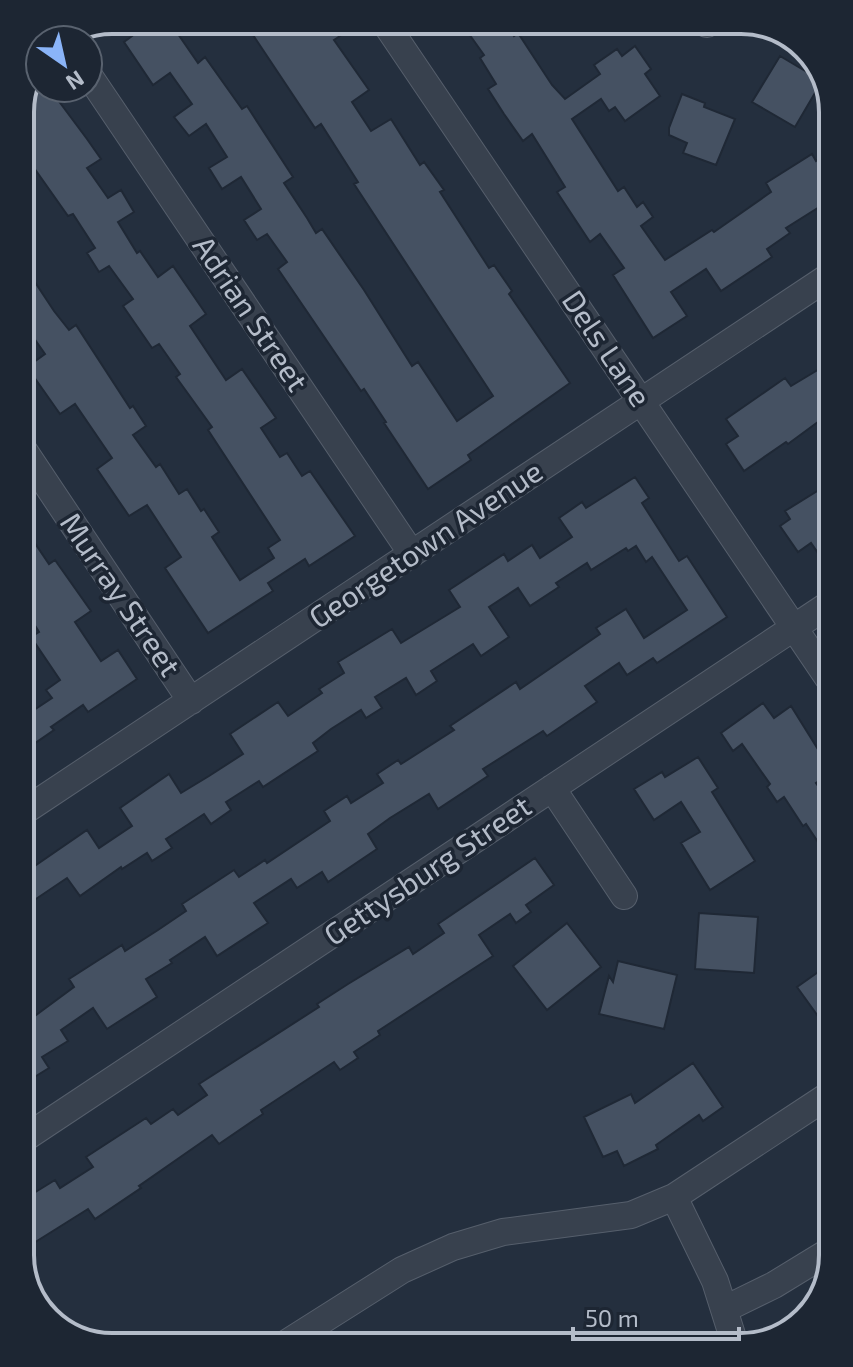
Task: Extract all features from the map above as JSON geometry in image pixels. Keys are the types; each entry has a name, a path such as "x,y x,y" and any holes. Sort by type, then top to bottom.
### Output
{"street":[{"name":"Dels Lane","path":"392,34 819,665"},
{"name":"Adrian Street","path":"104,98 412,554"},
{"name":"Georgetown Avenue","path":"34,805 819,283"},
{"name":"Murray Street","path":"34,466 191,701"},
{"name":"Gettysburg Street","path":"34,1132 819,611"},
{"path":"552,788 624,896"},
{"path":"302,1333 369,1289 426,1257 453,1247 503,1232 631,1215 674,1197 819,1102"},
{"path":"674,1197 703,1254 725,1309 726,1333"},
{"path":"725,1309 774,1285 819,1258"}],"building":[{"path":"130,34 178,34 198,63 205,57 242,109 247,106 293,177 284,183 316,233 322,229 412,366 418,362 457,421 493,396 354,184 358,182 321,124 315,128 252,34 339,34 334,40 369,90 352,102 371,131 391,119 420,165 424,162 444,190 440,192 489,268 494,265 512,291 509,294 570,383 468,455 471,460 428,489 364,389 361,391 278,269 287,262 267,234 257,240 244,220 261,209 241,177 222,189 209,168 227,157 206,124 189,136 174,117 192,104 170,73 153,85 124,42 132,36"},
{"path":"469,34 519,34 552,85 565,99 600,74 594,65 617,49 622,56 635,46 651,69 645,74 660,96 625,121 615,107 609,111 601,99 572,119 618,191 624,187 637,207 643,202 653,217 641,226 665,260 712,230 714,232 771,192 766,183 812,154 816,161 819,159 819,207 786,228 790,233 767,249 772,257 721,291 706,269 671,292 687,316 653,338 613,275 624,268 600,234 590,242 557,192 565,187 532,134 523,141 488,89 496,84 480,58 484,55"},
{"path":"780,56 808,73 815,87 816,91 795,127 752,102"},
{"path":"682,94 735,119 716,165 683,153 687,143 669,135"},
{"path":"35,104 61,104 87,139 101,159 87,168 108,198 121,190 134,212 118,222 137,253 140,251 158,277 173,266 206,314 190,326 226,380 242,369 276,418 261,428 280,457 287,453 302,476 310,471 355,536 309,566 305,559 268,583 273,591 208,633 165,568 181,557 147,505 129,516 97,469 112,458 75,404 60,414 34,377 34,362 45,354 34,338 34,281 69,330 76,325 130,408 133,406 146,426 133,435 156,467 160,464 179,494 187,489 201,511 204,509 219,532 212,537 240,580 274,558 268,548 280,540 208,430 212,427 176,377 180,374 159,344 152,348 123,306 133,299 109,266 99,272 87,253 95,248 73,214 68,216 34,168"},
{"path":"819,369 819,421 744,471 726,444 738,436 726,419 785,378 791,386"},
{"path":"635,477 649,498 642,503 679,561 687,556 727,617 657,663 653,658 627,675 619,663 585,686 597,702 547,736 543,731 483,769 488,776 438,809 429,794 390,818 368,834 377,849 328,882 322,872 297,888 291,879 254,903 268,923 217,956 205,937 170,960 172,963 146,979 157,997 107,1029 93,1008 61,1030 68,1041 42,1057 49,1068 34,1077 34,1017 74,987 69,979 122,945 125,951 158,930 186,911 182,904 234,870 239,877 265,860 267,863 330,821 324,811 347,796 351,803 383,783 377,774 398,760 401,764 454,730 450,726 516,682 520,689 600,634 596,628 626,609 644,638 687,610 652,557 646,562 636,546 628,551 626,548 591,570 587,563 556,583 559,587 530,606 518,588 489,607 509,637 481,656 473,644 431,671 437,681 416,695 406,678 375,697 382,708 366,718 361,710 331,729 313,743 318,751 263,787 259,781 226,802 231,810 211,824 204,814 166,839 172,848 152,861 147,853 80,896 67,878 34,900 34,866 87,830 99,848 132,826 120,808 169,774 181,793 209,776 243,754 230,734 278,702 288,716 322,693 319,689 344,673 338,662 392,629 401,643 460,607 449,590 504,554 508,561 532,545 540,558 572,537 559,518 582,502 586,508"},
{"path":"819,490 819,554 811,543 798,552 780,526 790,519 785,511"},
{"path":"34,542 49,564 55,560 91,611 75,622 101,661 118,650 137,679 88,712 83,705 51,727 54,730 34,744 34,710 52,698 46,690 60,680 34,641 34,635 39,632 34,624"},
{"path":"763,703 774,718 791,706 819,751 819,781 816,783 819,787 819,844 784,797 777,802 767,787 770,784 742,744 733,751 721,733"},
{"path":"698,757 718,788 712,792 755,861 710,890 681,843 700,832 681,802 654,820 634,789 662,772 665,777"},
{"path":"535,858 554,885 526,905 531,912 516,923 510,914 479,935 493,956 378,1031 380,1035 354,1052 358,1058 340,1070 334,1062 261,1110 263,1114 219,1144 212,1135 95,1219 88,1209 34,1243 34,1193 55,1180 60,1188 93,1167 86,1157 146,1118 151,1124 173,1109 178,1115 207,1095 199,1084 319,1007 317,1004 348,984 409,947 413,954 444,933 438,924"},
{"path":"699,913 758,917 754,973 695,969"},
{"path":"567,923 601,967 547,1010 513,966"},
{"path":"618,961 677,975 664,1029 599,1014 609,976 613,982"},
{"path":"819,971 819,1018 797,987"},
{"path":"693,1063 723,1107 703,1121 699,1115 656,1145 658,1149 624,1166 617,1151 603,1157 584,1117 631,1094 635,1103"}]}
